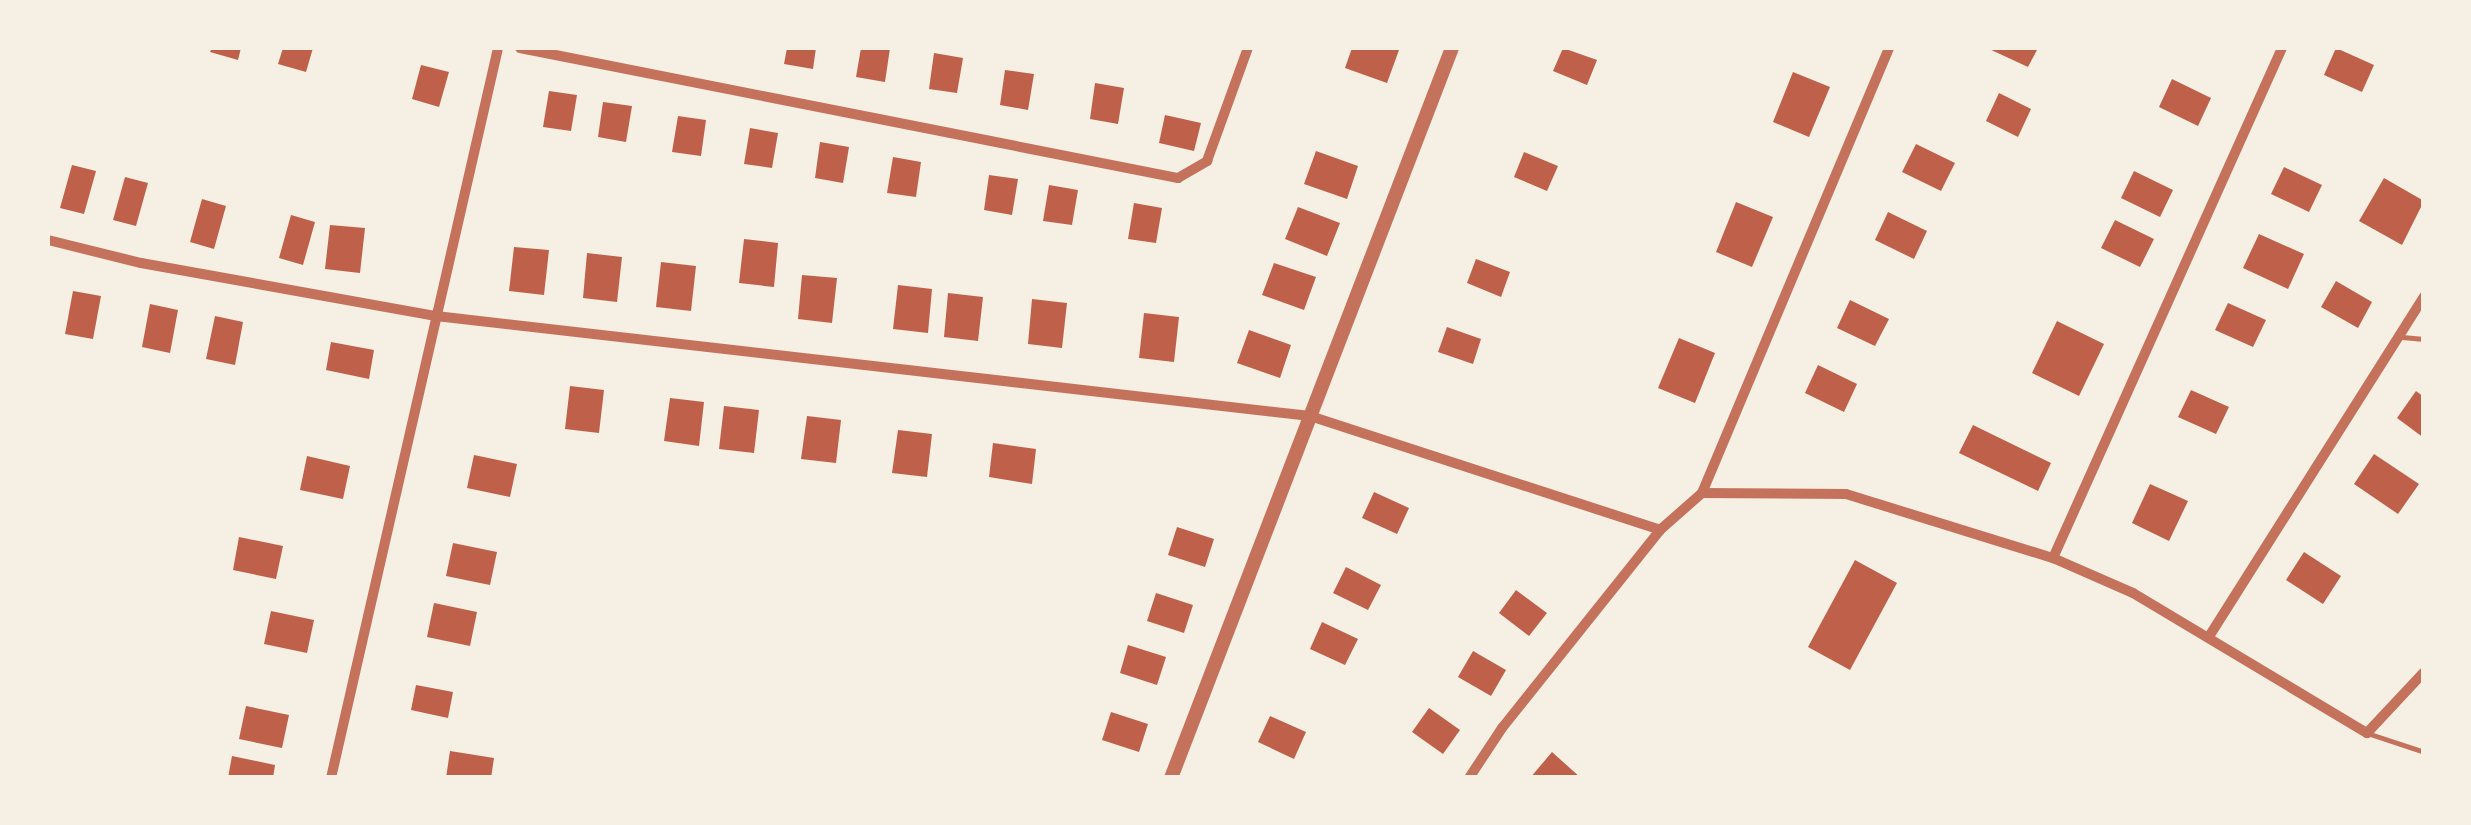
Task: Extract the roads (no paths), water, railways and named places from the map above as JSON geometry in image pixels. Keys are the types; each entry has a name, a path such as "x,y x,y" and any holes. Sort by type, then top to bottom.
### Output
{"street":[{"path":"331,778 498,48"},
{"path":"520,48 1178,178 1207,161 1248,48"},
{"path":"1171,778 1452,48"},
{"path":"1469,778 1502,728 1660,530 1702,493 1889,48"},
{"path":"2053,558 2282,48"},
{"path":"48,240 141,263 436,316 1310,416 1660,530"},
{"path":"2210,635 2424,296"},
{"path":"1702,493 1846,494 2053,558 2133,593 2210,635 2367,733 2424,672"}],"lane":[{"path":"2398,336 2424,338"},
{"path":"2367,733 2424,752"}]}
